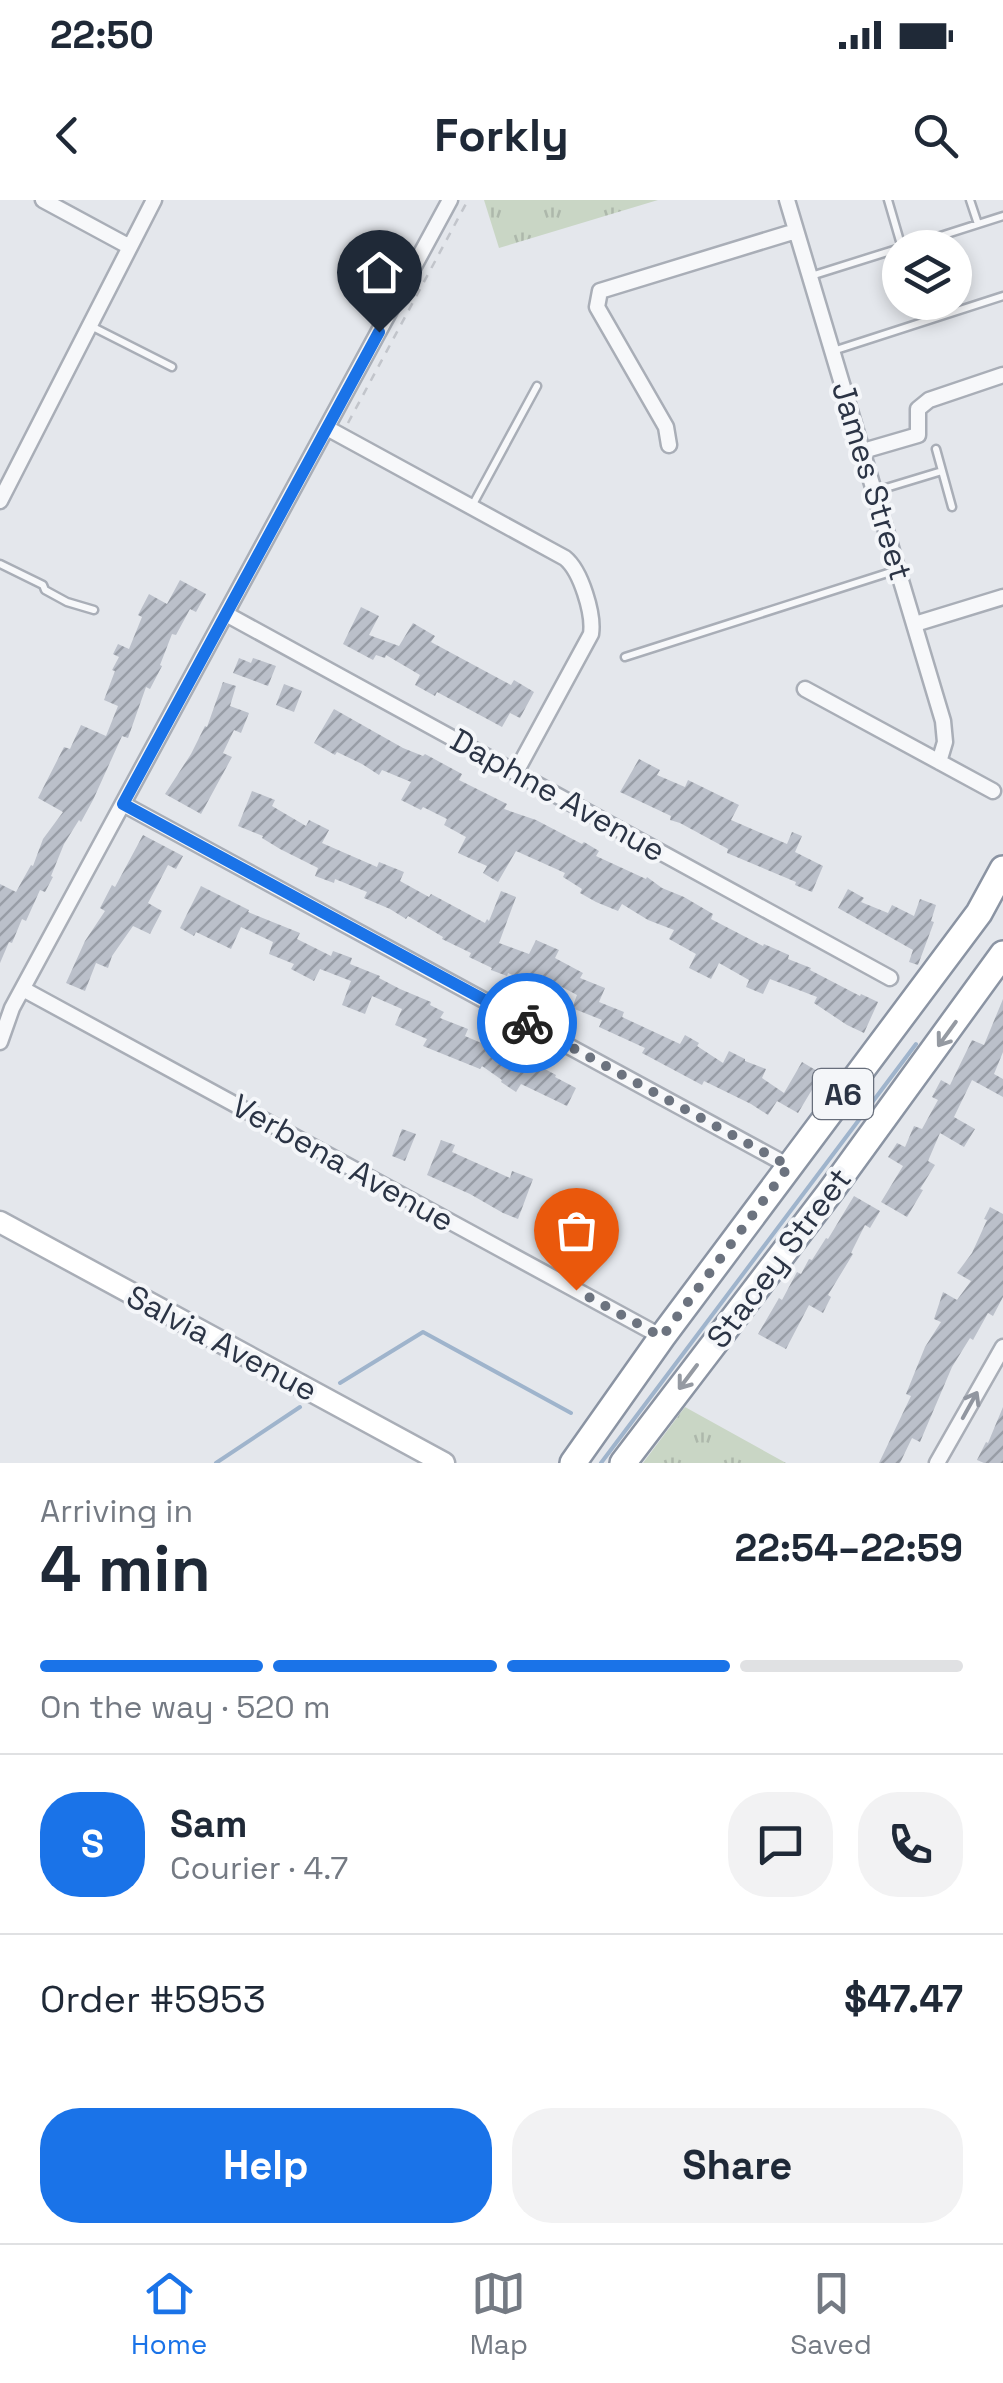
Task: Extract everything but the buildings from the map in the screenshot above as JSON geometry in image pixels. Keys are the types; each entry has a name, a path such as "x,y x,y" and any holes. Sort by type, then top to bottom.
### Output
{"highway":[{"name":"Stacey Street","path":"573,1463 1001,878"},
{"name":"Stacey Street","path":"623,1463 842,1176 1003,954"}],"street":[{"path":"43,200 130,247"},
{"path":"2,494 154,200"},
{"path":"0,1023 23,990 450,200"},
{"name":"James Street","path":"788,200 946,734 939,762"},
{"path":"669,445 666,427 597,307 600,291 796,231"},
{"path":"862,451 918,435 918,408 929,400 1003,376"},
{"path":"327,428 572,564 592,620 588,640 516,772"},
{"path":"915,624 1003,598"},
{"name":"Daphne Avenue","path":"226,614 890,978"},
{"path":"805,689 993,791"},
{"path":"123,804 789,1166"},
{"name":"Verbena Avenue","path":"23,990 662,1337"},
{"path":"0,1042 12,1008"},
{"name":"Salvia Avenue","path":"0,1222 444,1463"},
{"path":"938,1463 1003,1347"}],"lane":[{"path":"888,200 897,230"},
{"path":"970,200 978,224"},
{"path":"959,230 1003,216"},
{"path":"810,277 882,254"},
{"path":"832,351 1003,296"},
{"path":"90,325 172,366"},
{"path":"471,507 537,386"},
{"path":"936,450 952,507"},
{"path":"875,492 942,471"},
{"path":"0,564 67,602 94,610"},
{"path":"625,657 898,570"}],"path":[{"path":"346,425 468,200"}],"green space":[{"path":"484,200 658,200 499,248"},
{"path":"685,1407 786,1463 643,1463"}],"waterway":[{"path":"601,1463 916,1044"},
{"path":"340,1383 423,1332 571,1413"},
{"path":"216,1463 300,1407"}],"way so far":[{"path":"527,1023 789,1166 662,1337 576,1290"}],"route":[{"path":"379,332 123,804 527,1023"}]}
